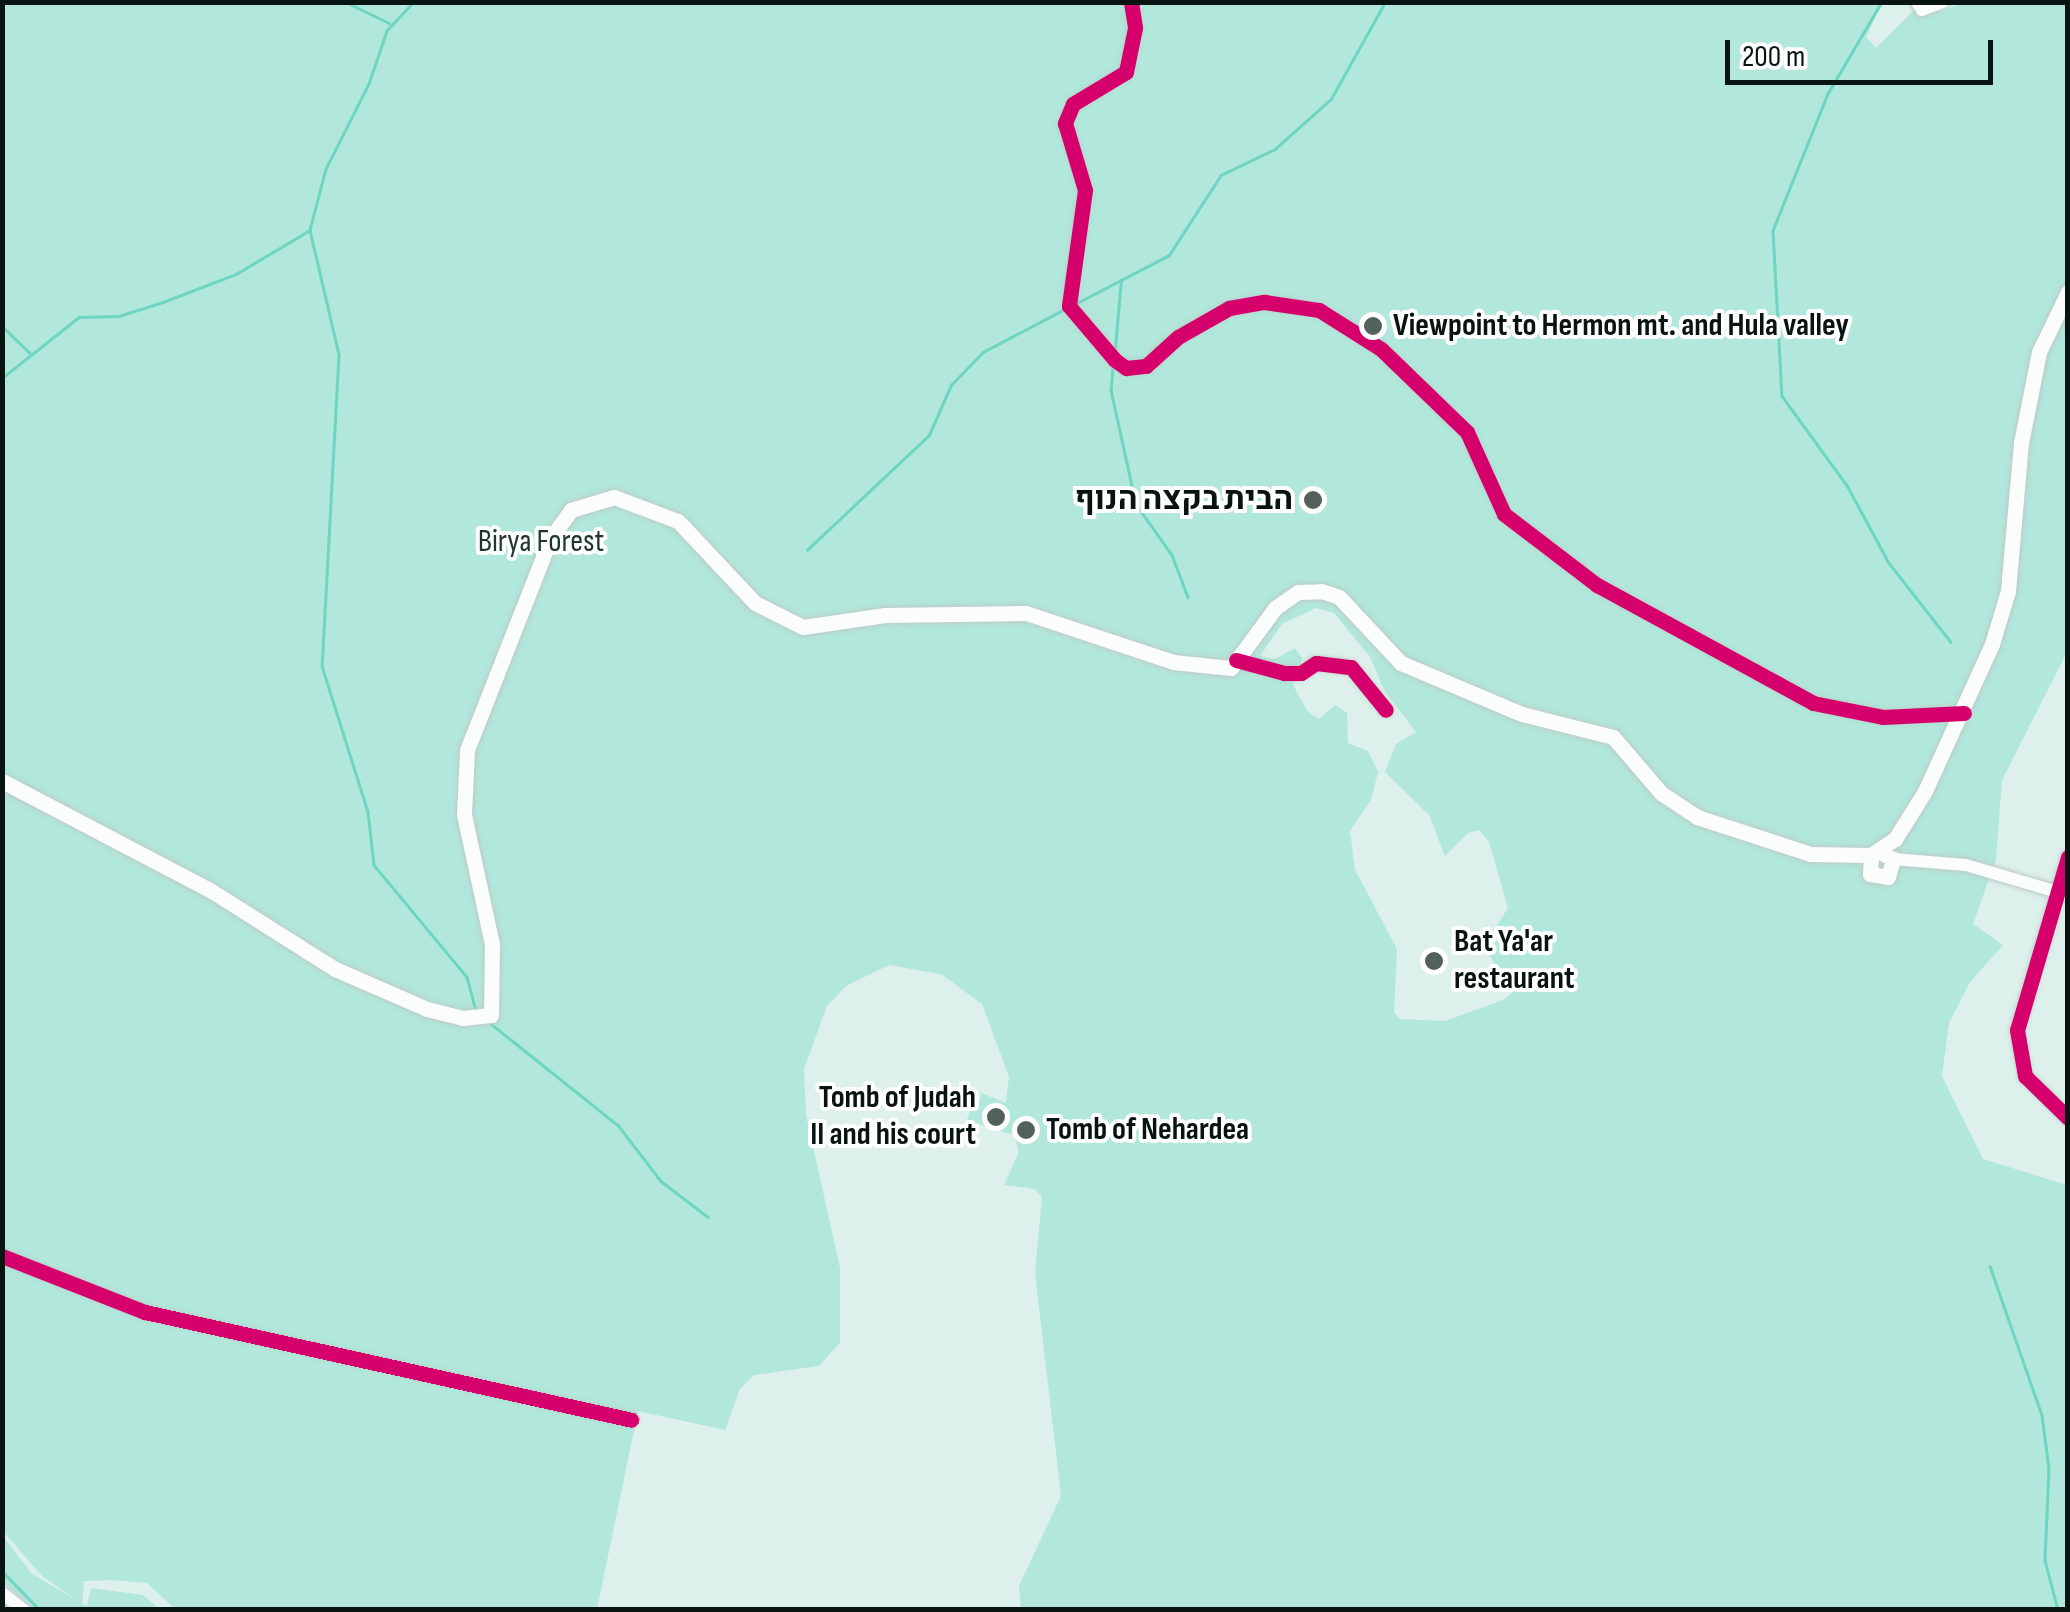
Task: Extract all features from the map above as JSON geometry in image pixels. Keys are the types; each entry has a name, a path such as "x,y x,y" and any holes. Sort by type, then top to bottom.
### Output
{"main road":[{"path":"2,781 210,890 335,969 428,1008 477,1019 492,1015 496,976 482,881 464,814 467,750 550,539 570,510 587,501 626,498 678,520 754,602 803,626 885,615 1026,613 1173,662 1231,668 1275,608 1298,592 1321,590 1339,597 1400,663 1522,714 1613,737 1661,794 1696,817 1810,854 1882,860 1904,827 1964,713 2008,591 2021,443 2039,352 2068,292"}],"street":[{"path":"1131,2 1135,28 1126,72 1073,104 1065,123 1085,190 1070,306 1115,360 1126,368 1146,366 1178,336 1229,308 1264,302 1320,310 1382,350 1467,432 1504,514 1597,585 1813,703 1882,717 1964,713"},
{"path":"1917,2 1922,10 1943,2"},
{"path":"1236,660 1300,674 1316,663 1350,667 1386,710"},
{"path":"2068,857 2018,1046 2033,1088 2068,1118"},
{"path":"1882,860 1966,865 2061,893"},
{"path":"2,1256 145,1312 630,1420"},
{"path":"2,1593 24,1610"}],"green space":[{"name":"Birya Forest","path":"3,3 1882,3 1866,37 1876,48 1920,4 1940,12 1961,3 2067,3 2067,652 2002,780 1996,859 1973,924 2003,945 1970,982 1949,1023 1942,1076 1983,1159 2067,1185 2067,1609 1021,1609 1019,1586 1061,1496 1035,1273 1042,1197 1035,1189 1004,1185 1019,1152 1014,1135 967,1120 971,1108 978,1110 981,1093 1006,1103 1009,1077 982,1004 941,974 889,965 846,986 827,1006 804,1069 806,1115 840,1268 840,1343 819,1366 754,1375 740,1389 725,1430 638,1411 597,1609 175,1609 147,1583 113,1580 84,1581 82,1604 87,1606 91,1588 143,1595 159,1609 34,1610 3,1582 3,1536 32,1574 75,1599 42,1576 2,1530","holes":["1316,608 1334,613 1370,657 1384,690 1416,732 1396,744 1385,772 1429,815 1445,856 1468,833 1479,830 1489,842 1508,908 1496,927 1502,937 1486,950 1512,993 1445,1021 1400,1019 1394,1013 1397,949 1355,870 1350,831 1371,800 1378,772 1368,751 1348,743 1347,713 1335,705 1319,719 1307,711 1293,685 1302,658 1295,648 1275,659 1260,656 1282,624"]}],"waterway":[{"path":"346,2 389,23"},
{"path":"414,2 387,31 369,84 326,169 310,230 339,355 322,666 368,812 374,865 467,977 476,1011"},
{"path":"1075,304 1169,255 1221,175 1275,149 1331,99 1385,2"},
{"path":"1882,2 1828,94 1773,231 1782,396 1848,487 1889,563 1951,642"},
{"path":"2,378 79,317 119,316 163,302 236,274 310,230"},
{"path":"1115,348 1121,280"},
{"path":"807,550 929,435 951,385 983,352 1063,310"},
{"path":"2,326 30,353"},
{"path":"1113,369 1111,390 1136,504 1172,555 1188,597"},
{"path":"490,1023 618,1125 661,1181 708,1217"},
{"path":"1990,1266 2042,1415 2049,1468 2045,1560 2058,1610"},
{"path":"2,1571 40,1610"}],"cycle path":[{"path":"1131,2 1135,28 1126,72 1073,104 1065,123 1085,190 1069,306 1115,360 1126,368 1146,366 1178,337 1229,308 1264,302 1319,310 1381,349 1467,432 1504,514 1597,585 1813,703 1883,717 1964,713"},
{"path":"1236,660 1284,673 1301,673 1316,663 1351,667 1386,710"},
{"path":"2068,857 2017,1030 2025,1076 2068,1118"},
{"path":"2,1256 145,1312 631,1420"}],"place":[{"name":"Viewpoint to Hermon mt. and Hula valley","path":"1373,326"},
{"name":"הבית בקצה הנוף","path":"1313,500"},
{"name":"Bat Ya'ar restaurant","path":"1434,961"},
{"name":"Tomb of Judah II and his court","path":"996,1117"},
{"name":"Tomb of Nehardea","path":"1026,1130"}]}
